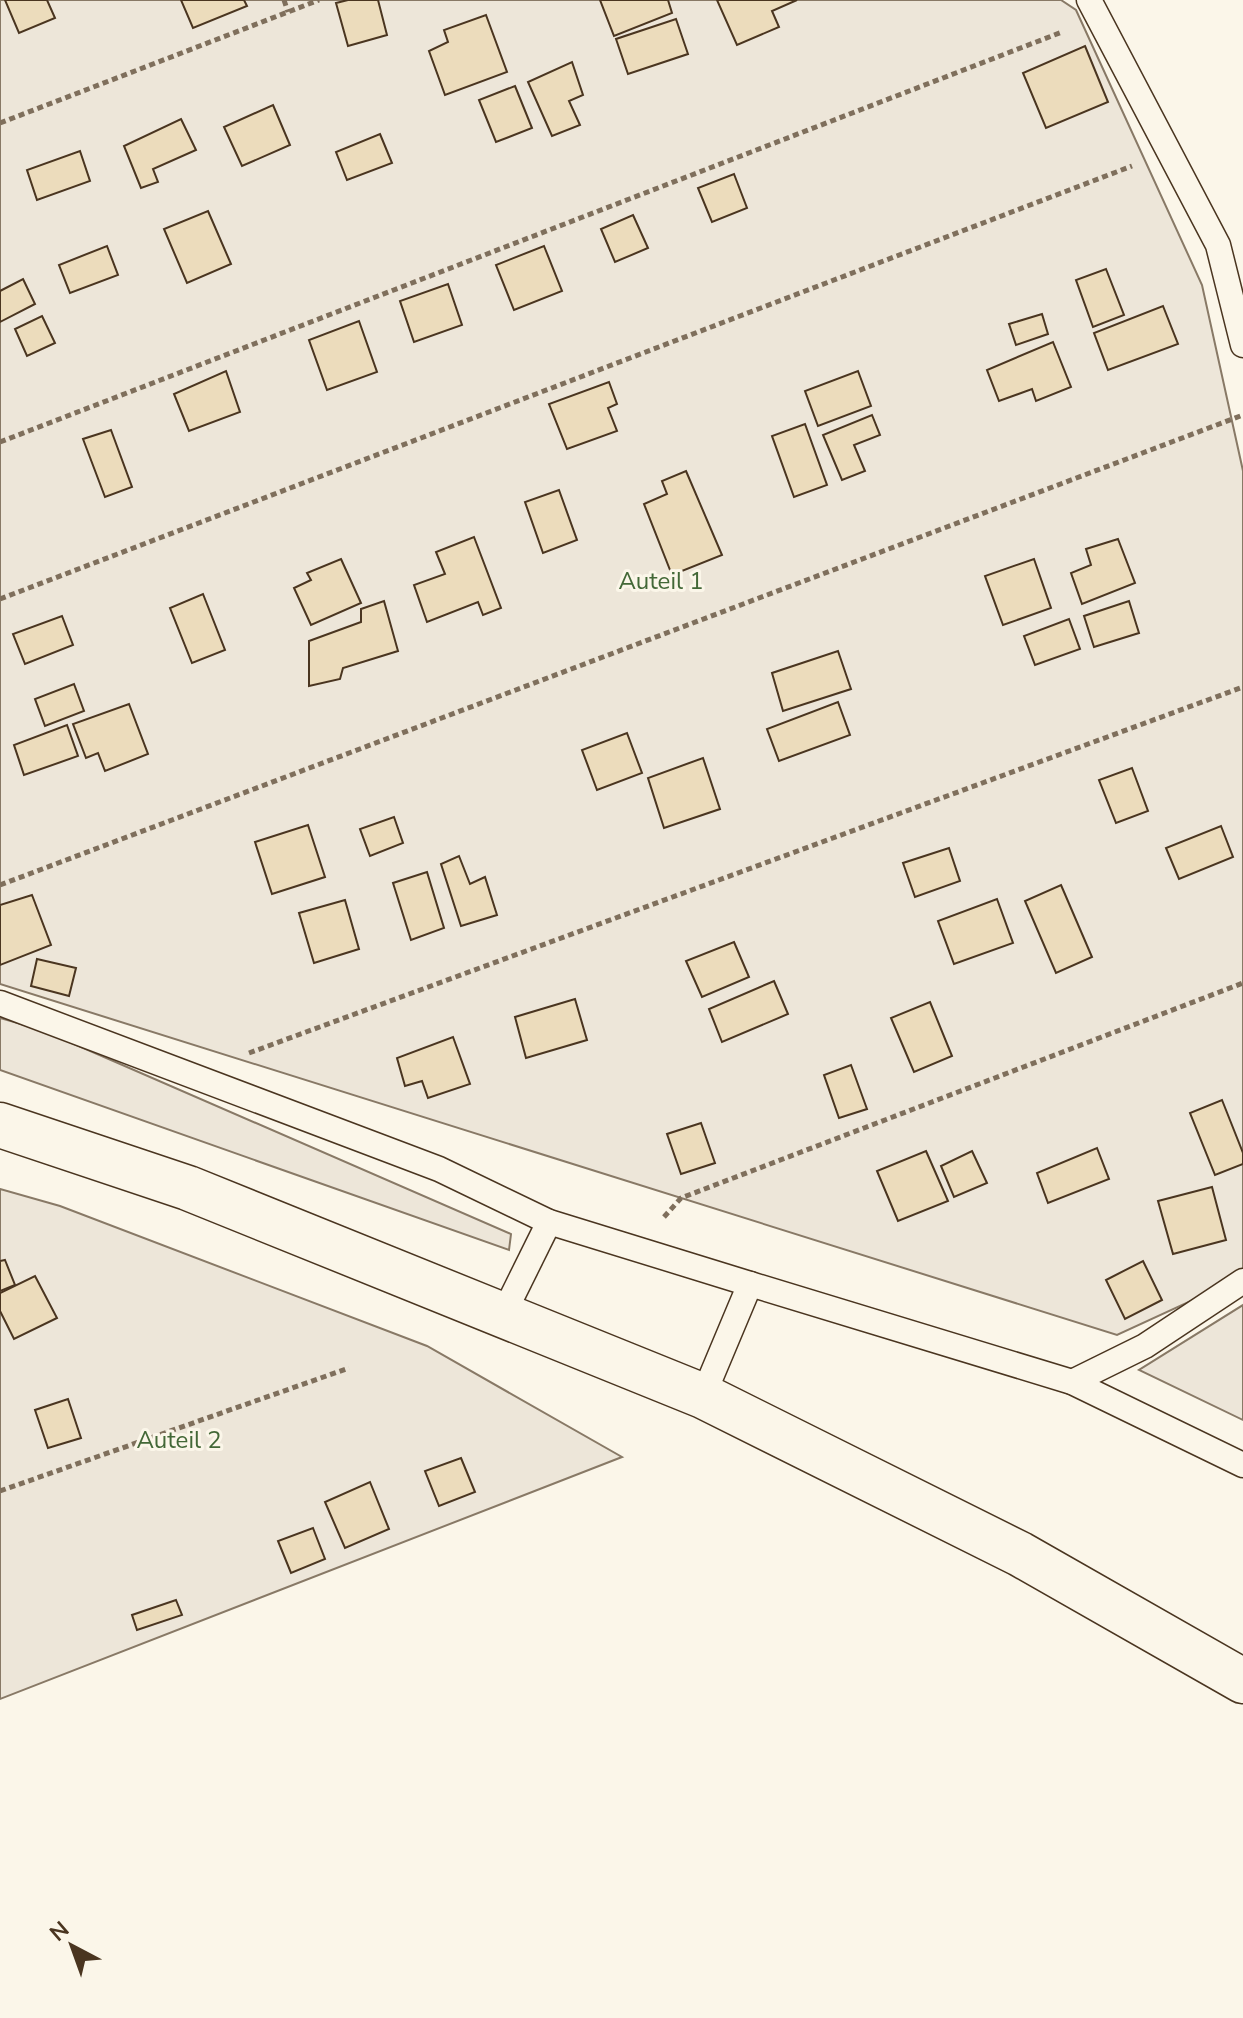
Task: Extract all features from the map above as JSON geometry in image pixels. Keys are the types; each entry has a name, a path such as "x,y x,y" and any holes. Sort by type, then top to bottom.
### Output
{"main road":[{"path":"0,1125 188,1188 703,1396 1020,1554 1243,1681"}],"lane":[{"path":"1094,9 1218,245 1243,345"},
{"path":"0,1003 439,1169 549,1222 1072,1382 1243,1465"},
{"path":"503,1315 549,1222"},
{"path":"1072,1382 1145,1346 1243,1281"},
{"path":"703,1396 750,1284"}],"path":[{"path":"284,0 288,12"},
{"path":"0,123 319,0"},
{"path":"0,442 1094,9"},
{"path":"0,599 1170,152"},
{"path":"0,885 1243,415"},
{"path":"235,1058 1243,687"},
{"path":"681,1198 1243,983"},
{"path":"0,1491 349,1368"}],"green space":[{"name":"Auteil 1","path":"0,0 1061,0 1076,10 1202,285 1243,471 1243,1268 1204,1295 1117,1335 0,984"},
{"path":"0,1018 42,1030 511,1234 509,1250 0,1070"},
{"name":"Auteil 2","path":"0,1189 60,1206 427,1346 622,1457 0,1699"},
{"path":"1243,1305 1243,1420 1139,1370"}],"building":[{"path":"5,0 47,0 55,18 19,33"},
{"path":"181,0 244,0 247,6 193,28"},
{"path":"378,0 387,35 348,46 336,3"},
{"path":"600,0 668,0 672,13 614,36"},
{"path":"717,0 797,0 772,11 779,27 737,45"},
{"path":"486,15 507,72 445,95 429,51 448,42 444,30"},
{"path":"676,19 688,54 628,74 616,39"},
{"path":"1085,46 1108,102 1046,128 1023,73"},
{"path":"572,62 583,95 569,101 580,125 552,136 528,82"},
{"path":"515,86 532,128 496,142 479,100"},
{"path":"273,105 290,145 242,166 224,127"},
{"path":"181,119 196,150 153,169 158,182 141,188 124,146"},
{"path":"380,134 392,163 347,180 336,152"},
{"path":"80,151 90,181 37,200 27,170"},
{"path":"734,174 747,208 712,222 698,188"},
{"path":"208,211 231,264 187,283 164,229"},
{"path":"633,215 648,248 615,262 601,229"},
{"path":"107,246 118,275 70,293 59,265"},
{"path":"544,246 562,291 514,310 496,265"},
{"path":"1106,269 1124,315 1093,327 1076,280"},
{"path":"23,279 35,304 0,322 0,291"},
{"path":"448,284 462,325 414,342 400,301"},
{"path":"1163,306 1178,344 1108,370 1094,333"},
{"path":"1042,314 1048,334 1016,345 1009,324"},
{"path":"42,316 55,343 27,356 15,329"},
{"path":"359,321 377,372 327,390 309,340"},
{"path":"1053,342 1071,387 1036,401 1032,389 999,401 987,370"},
{"path":"226,371 240,412 189,431 174,394"},
{"path":"858,371 871,406 818,426 805,391"},
{"path":"609,382 617,404 608,408 617,431 567,449 549,404"},
{"path":"872,415 880,435 854,445 865,471 842,480 823,435"},
{"path":"805,424 827,485 794,497 772,436"},
{"path":"111,430 132,487 105,497 83,439"},
{"path":"686,471 722,555 672,575 644,504 667,494 662,481"},
{"path":"559,490 577,540 543,553 525,502"},
{"path":"474,537 501,608 483,615 478,602 427,622 414,585 445,574 436,552"},
{"path":"1118,539 1135,583 1082,604 1071,573 1091,565 1086,549"},
{"path":"341,559 361,603 311,625 294,588 311,580 307,573"},
{"path":"1034,559 1051,608 1003,625 985,576"},
{"path":"203,594 225,650 192,663 170,608"},
{"path":"384,601 398,651 343,668 340,679 309,686 309,641 361,622 361,609"},
{"path":"1129,601 1139,633 1094,647 1084,616"},
{"path":"62,616 73,645 25,664 13,634"},
{"path":"1069,619 1080,649 1035,665 1024,636"},
{"path":"838,651 851,689 783,711 772,673"},
{"path":"74,684 84,711 45,726 35,699"},
{"path":"838,702 850,735 779,761 767,729"},
{"path":"129,704 148,754 105,771 98,753 86,758 73,724"},
{"path":"67,725 78,756 24,775 14,745"},
{"path":"627,733 642,773 597,790 582,750"},
{"path":"703,758 720,809 664,828 648,778"},
{"path":"1132,768 1148,811 1116,823 1099,780"},
{"path":"394,817 403,843 370,856 360,829"},
{"path":"308,825 325,877 272,894 255,842"},
{"path":"1221,826 1233,857 1179,879 1166,848"},
{"path":"949,848 960,881 915,897 903,863"},
{"path":"459,856 470,884 485,877 497,915 461,926 441,864"},
{"path":"427,872 444,928 411,940 393,883"},
{"path":"1061,885 1092,957 1056,973 1025,901"},
{"path":"32,895 51,945 0,965 0,905"},
{"path":"997,899 1013,943 954,964 938,921"},
{"path":"345,900 359,949 314,963 299,913"},
{"path":"734,942 749,977 702,997 686,961"},
{"path":"37,959 76,968 69,996 31,986"},
{"path":"774,981 788,1014 722,1042 709,1009"},
{"path":"575,999 587,1040 526,1058 515,1017"},
{"path":"930,1002 952,1056 914,1072 891,1018"},
{"path":"453,1037 470,1084 428,1098 422,1081 405,1086 397,1058"},
{"path":"851,1065 867,1109 839,1118 824,1075"},
{"path":"1222,1100 1243,1153 1243,1164 1215,1175 1190,1113"},
{"path":"701,1123 715,1163 681,1174 667,1134"},
{"path":"1097,1148 1109,1179 1048,1203 1037,1173"},
{"path":"926,1151 948,1201 898,1221 877,1171"},
{"path":"972,1151 987,1183 954,1197 941,1166"},
{"path":"1212,1187 1226,1240 1173,1254 1158,1201"},
{"path":"5,1260 15,1285 0,1291 0,1261"},
{"path":"1143,1261 1162,1300 1125,1319 1106,1280"},
{"path":"35,1276 57,1318 14,1339 0,1311 0,1293"},
{"path":"68,1399 81,1438 48,1448 35,1410"},
{"path":"461,1458 475,1492 439,1506 425,1471"},
{"path":"370,1482 389,1529 345,1548 325,1502"},
{"path":"313,1528 325,1559 291,1573 278,1541"},
{"path":"176,1600 182,1615 137,1630 132,1615"}]}
